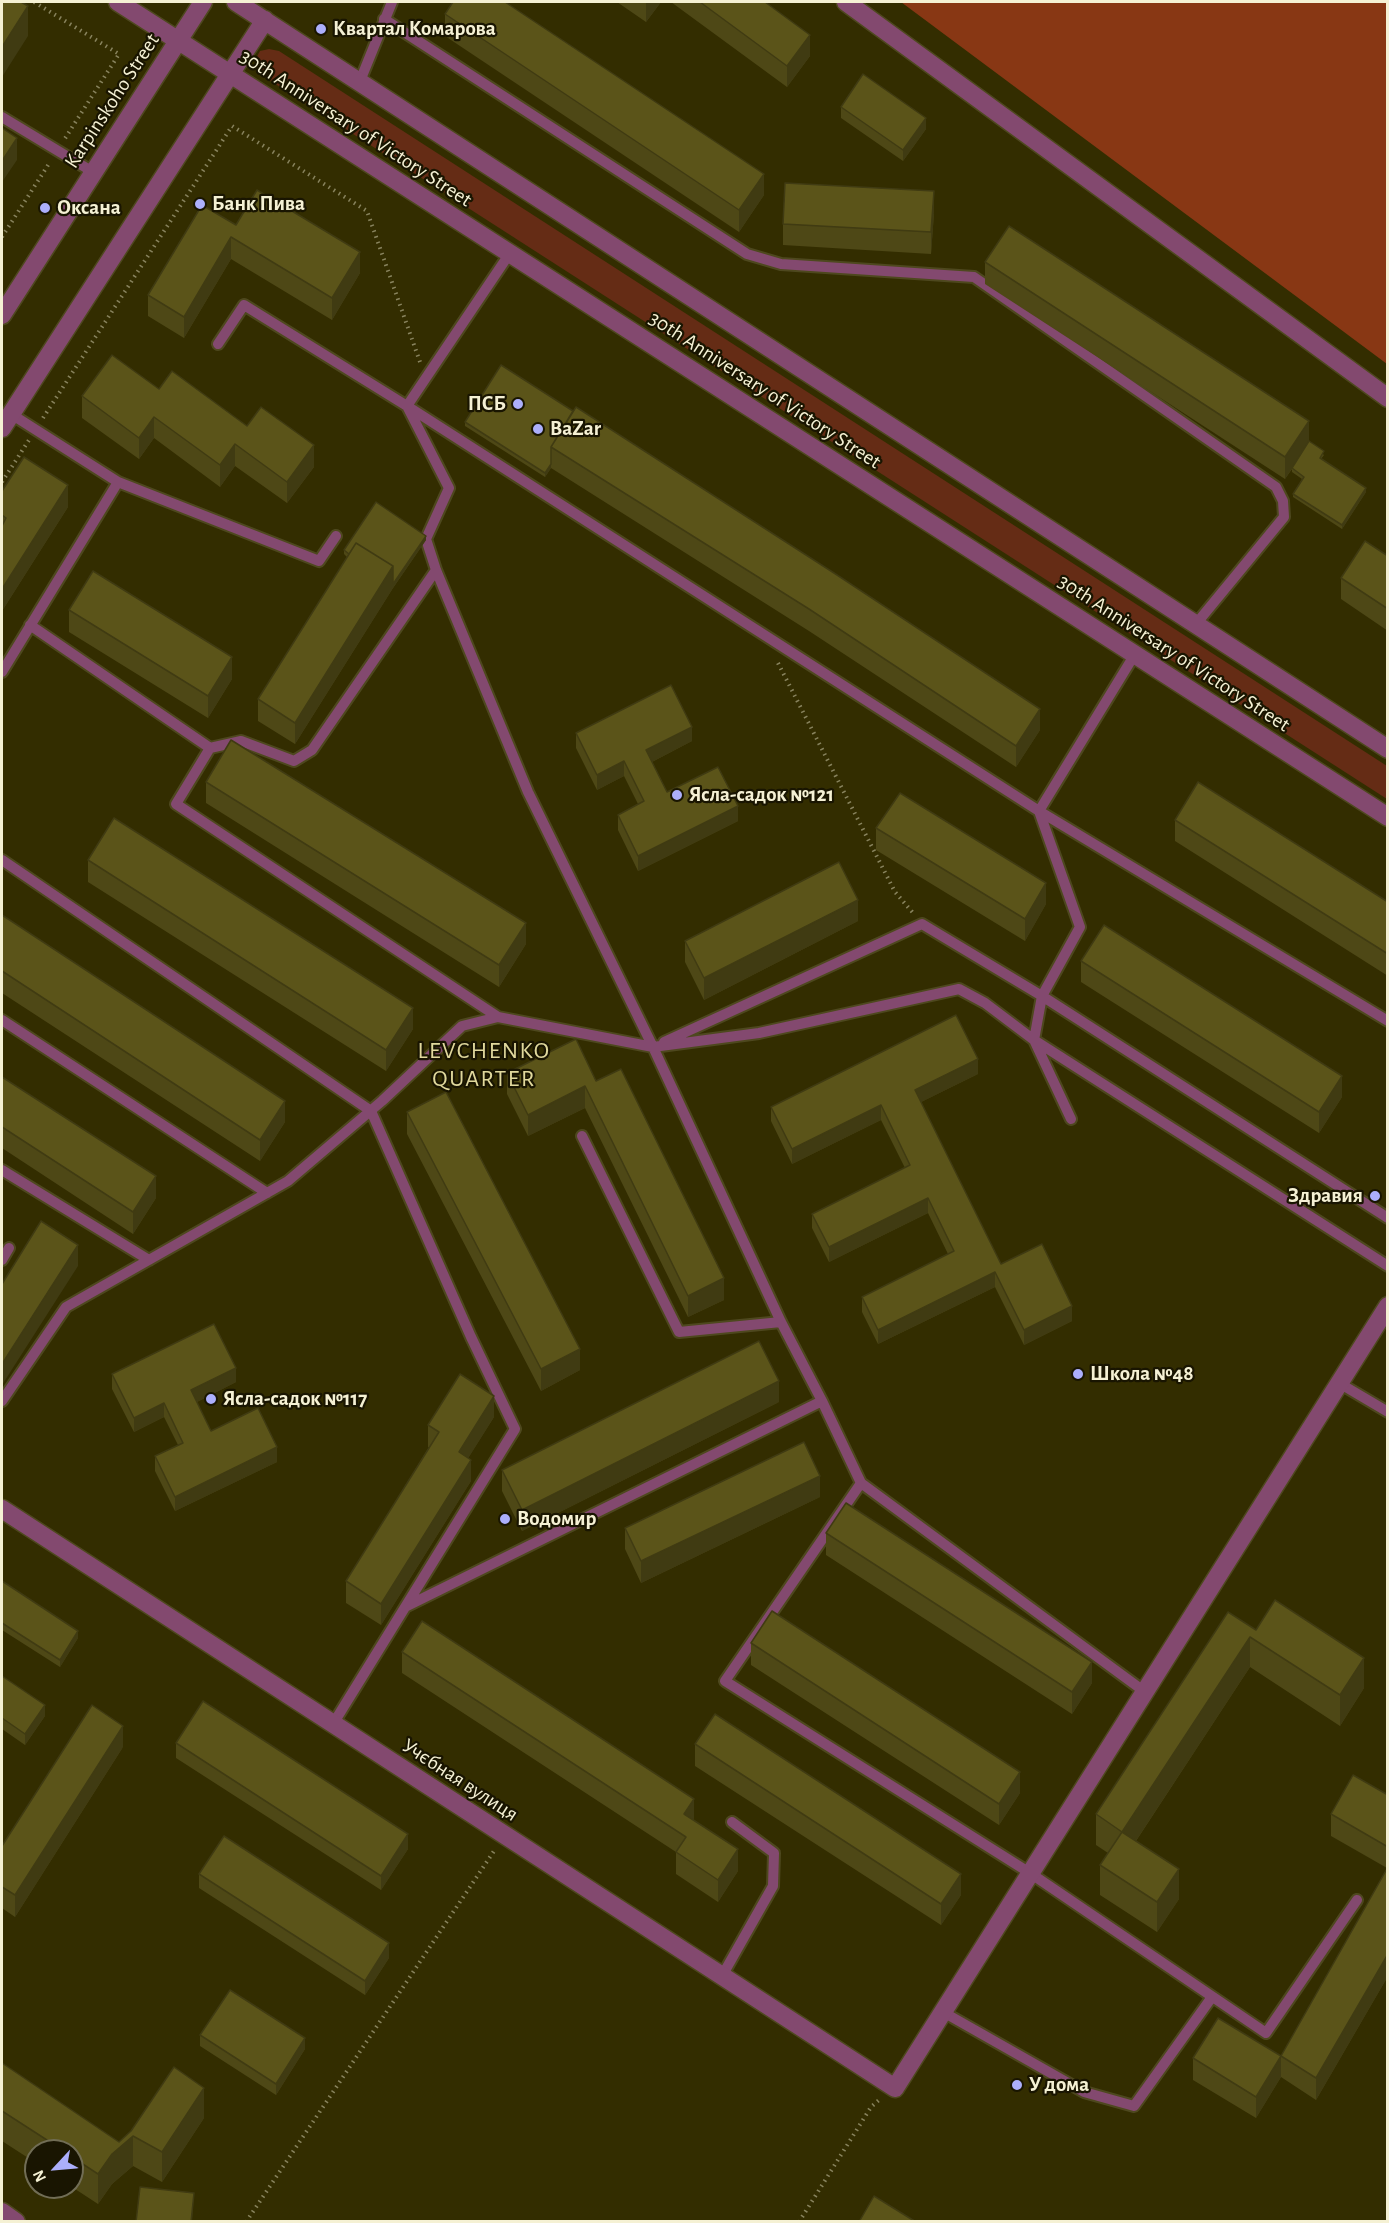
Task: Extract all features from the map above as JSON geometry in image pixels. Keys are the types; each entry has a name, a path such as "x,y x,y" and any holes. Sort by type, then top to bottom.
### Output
{"street":[{"name":"30th Anniversary of Victory Street","path":"118,2 1388,817"},
{"name":"Karpinskoho Street","path":"2,315 203,2"},
{"name":"30th Anniversary of Victory Street","path":"236,2 1388,749"},
{"path":"846,2 1388,398"},
{"path":"6,421 265,20"},
{"path":"895,2088 1388,1306"},
{"name":"Учєбная вулиця","path":"2,1509 895,2088"},
{"path":"2,2212 16,2222"}],"lane":[{"path":"360,81 392,2"},
{"path":"384,19 747,254 781,264 974,276 1276,487 1283,501 1284,517 1196,624"},
{"path":"2,117 93,172"},
{"path":"407,406 510,253"},
{"path":"218,344 244,305 407,406 1039,811 1388,1022"},
{"path":"407,406 449,488 426,539 436,570 528,792 653,1047 781,1322 861,1483 1144,1692"},
{"path":"6,421 36,429 118,482 319,561 336,536"},
{"path":"2,672 118,482"},
{"path":"436,570 312,750 294,761 241,741 210,748 176,804 498,1017 653,1047 759,1034 958,989 985,1003 1034,1040 1388,1266"},
{"path":"30,625 210,748"},
{"path":"1039,811 1135,654"},
{"path":"1039,811 1080,927 1042,996 1034,1040 1071,1119"},
{"path":"2,860 370,1111 471,1337 515,1429 333,1724"},
{"path":"653,1047 922,924 1042,996 1388,1218"},
{"path":"2,1401 66,1307 288,1181 370,1111 462,1026 498,1017"},
{"path":"2,1020 267,1193"},
{"path":"582,1136 679,1332 781,1322"},
{"path":"2,1170 149,1260"},
{"path":"2,1260 9,1248"},
{"path":"1339,1383 1388,1412"},
{"path":"405,1608 822,1401"},
{"path":"861,1483 725,1681 1030,1874 1266,2034 1357,1900"},
{"path":"722,1976 773,1886 774,1854 732,1821"},
{"path":"943,2012 1084,2092 1134,2106 1212,1997"}],"path":[{"path":"2,237 119,54 34,2"},
{"path":"2,482 232,126 367,211 426,379"},
{"path":"764,635 895,892 922,924"},
{"path":"246,2222 504,1835"},
{"path":"799,2222 871,2107 895,2088"}],"shaded area":[{"path":"901,2 1387,2 1387,364"},
{"path":"269,49 279,51 1387,766 1387,799 263,76 255,68 255,60 260,51"}],"building":[{"path":"2,2 21,2 28,6 2,47"},
{"path":"453,2 505,2 764,174 739,210 445,14"},
{"path":"700,2 765,2 810,35 787,66"},
{"path":"863,74 926,118 903,150 841,107"},
{"path":"2,128 17,138 2,161"},
{"path":"785,183 934,191 931,232 783,224"},
{"path":"257,190 360,252 332,298 231,237 184,317 148,295 202,205 236,225"},
{"path":"1009,226 1309,421 1285,457 985,262"},
{"path":"112,355 159,389 172,371 247,426 261,407 314,445 287,482 235,444 220,465 154,417 139,438 82,396"},
{"path":"501,365 573,411 551,447 551,464 545,473 465,422"},
{"path":"576,407 1040,709 1016,746 809,609 551,447"},
{"path":"1309,441 1324,451 1320,458 1366,488 1342,525 1293,494 1304,477 1292,468"},
{"path":"24,457 68,485 2,589 2,526 6,518 2,515 2,491"},
{"path":"376,502 426,536 393,584 393,566 356,543 349,554 344,550"},
{"path":"1365,541 1388,556 1388,609 1341,578"},
{"path":"356,543 393,566 295,723 258,699"},
{"path":"93,571 232,657 208,696 69,610"},
{"path":"671,685 692,727 646,750 667,792 718,767 738,806 638,856 618,815 644,801 624,761 597,775 576,733"},
{"path":"231,740 526,923 499,965 206,782"},
{"path":"1198,782 1388,902 1388,954 1175,820"},
{"path":"900,793 1046,883 1025,919 876,828"},
{"path":"114,818 413,1008 386,1050 88,860"},
{"path":"839,862 858,900 704,978 685,941"},
{"path":"2,915 285,1101 260,1140 2,971"},
{"path":"1104,925 1342,1076 1319,1112 1081,961"},
{"path":"956,1015 978,1059 915,1090 1001,1264 1042,1244 1072,1306 1024,1330 995,1272 878,1330 862,1297 954,1251 928,1198 829,1247 812,1214 910,1165 881,1105 792,1149 771,1107"},
{"path":"576,1039 596,1081 621,1069 724,1278 688,1296 585,1086 528,1115 507,1073"},
{"path":"2,1077 156,1176 133,1212 2,1127"},
{"path":"446,1092 580,1349 541,1369 407,1112"},
{"path":"41,1221 78,1245 2,1364 2,1284"},
{"path":"214,1324 236,1368 191,1390 211,1431 258,1408 277,1447 175,1497 155,1456 183,1443 164,1403 134,1418 112,1374"},
{"path":"759,1341 779,1381 522,1510 502,1470"},
{"path":"460,1374 494,1396 459,1452 471,1460 381,1604 346,1581 439,1432 428,1425"},
{"path":"804,1442 820,1476 641,1561 625,1528"},
{"path":"846,1503 1092,1662 1072,1692 826,1533"},
{"path":"2,1581 78,1631 60,1660 2,1623"},
{"path":"1275,1600 1364,1658 1340,1695 1250,1637 1122,1832 1096,1814 1228,1612 1256,1630"},
{"path":"772,1611 1020,1772 999,1804 751,1643"},
{"path":"422,1621 694,1799 684,1814 738,1849 718,1880 676,1852 686,1837 402,1652"},
{"path":"2,1676 45,1705 25,1734 2,1718"},
{"path":"203,1701 408,1834 381,1876 176,1743"},
{"path":"92,1705 123,1726 15,1895 2,1887 2,1846"},
{"path":"715,1714 961,1874 941,1904 695,1744"},
{"path":"1353,1775 1388,1795 1388,1847 1331,1814"},
{"path":"1122,1832 1179,1869 1157,1902 1100,1865"},
{"path":"224,1836 389,1943 365,1981 199,1874"},
{"path":"1388,1867 1388,1954 1316,2078 1281,2056"},
{"path":"230,1990 305,2038 276,2084 200,2035"},
{"path":"1218,2018 1281,2056 1256,2097 1193,2058"},
{"path":"2,2063 119,2142 131,2131 174,2067 204,2088 162,2152 133,2136 112,2154 98,2174 84,2165 84,2139 45,2139 2,2111"},
{"path":"140,2187 194,2193 191,2222 136,2222"},
{"path":"874,2196 916,2222 859,2222"}],"place":[{"name":"Квартал Комарова","path":"321,29"},
{"name":"Банк Пива","path":"200,204"},
{"name":"Оксана","path":"45,208"},
{"name":"ПСБ","path":"518,404"},
{"name":"BaZar","path":"538,429"},
{"name":"Ясла-садок №121","path":"677,795"},
{"name":"Здравия","path":"1375,1196"},
{"name":"Школа №48","path":"1078,1374"},
{"name":"Ясла-садок №117","path":"211,1399"},
{"name":"Водомир","path":"505,1519"},
{"name":"У дома","path":"1017,2085"}],"district":[{"name":"LEVCHENKO QUARTER","path":"484,1065"}]}
